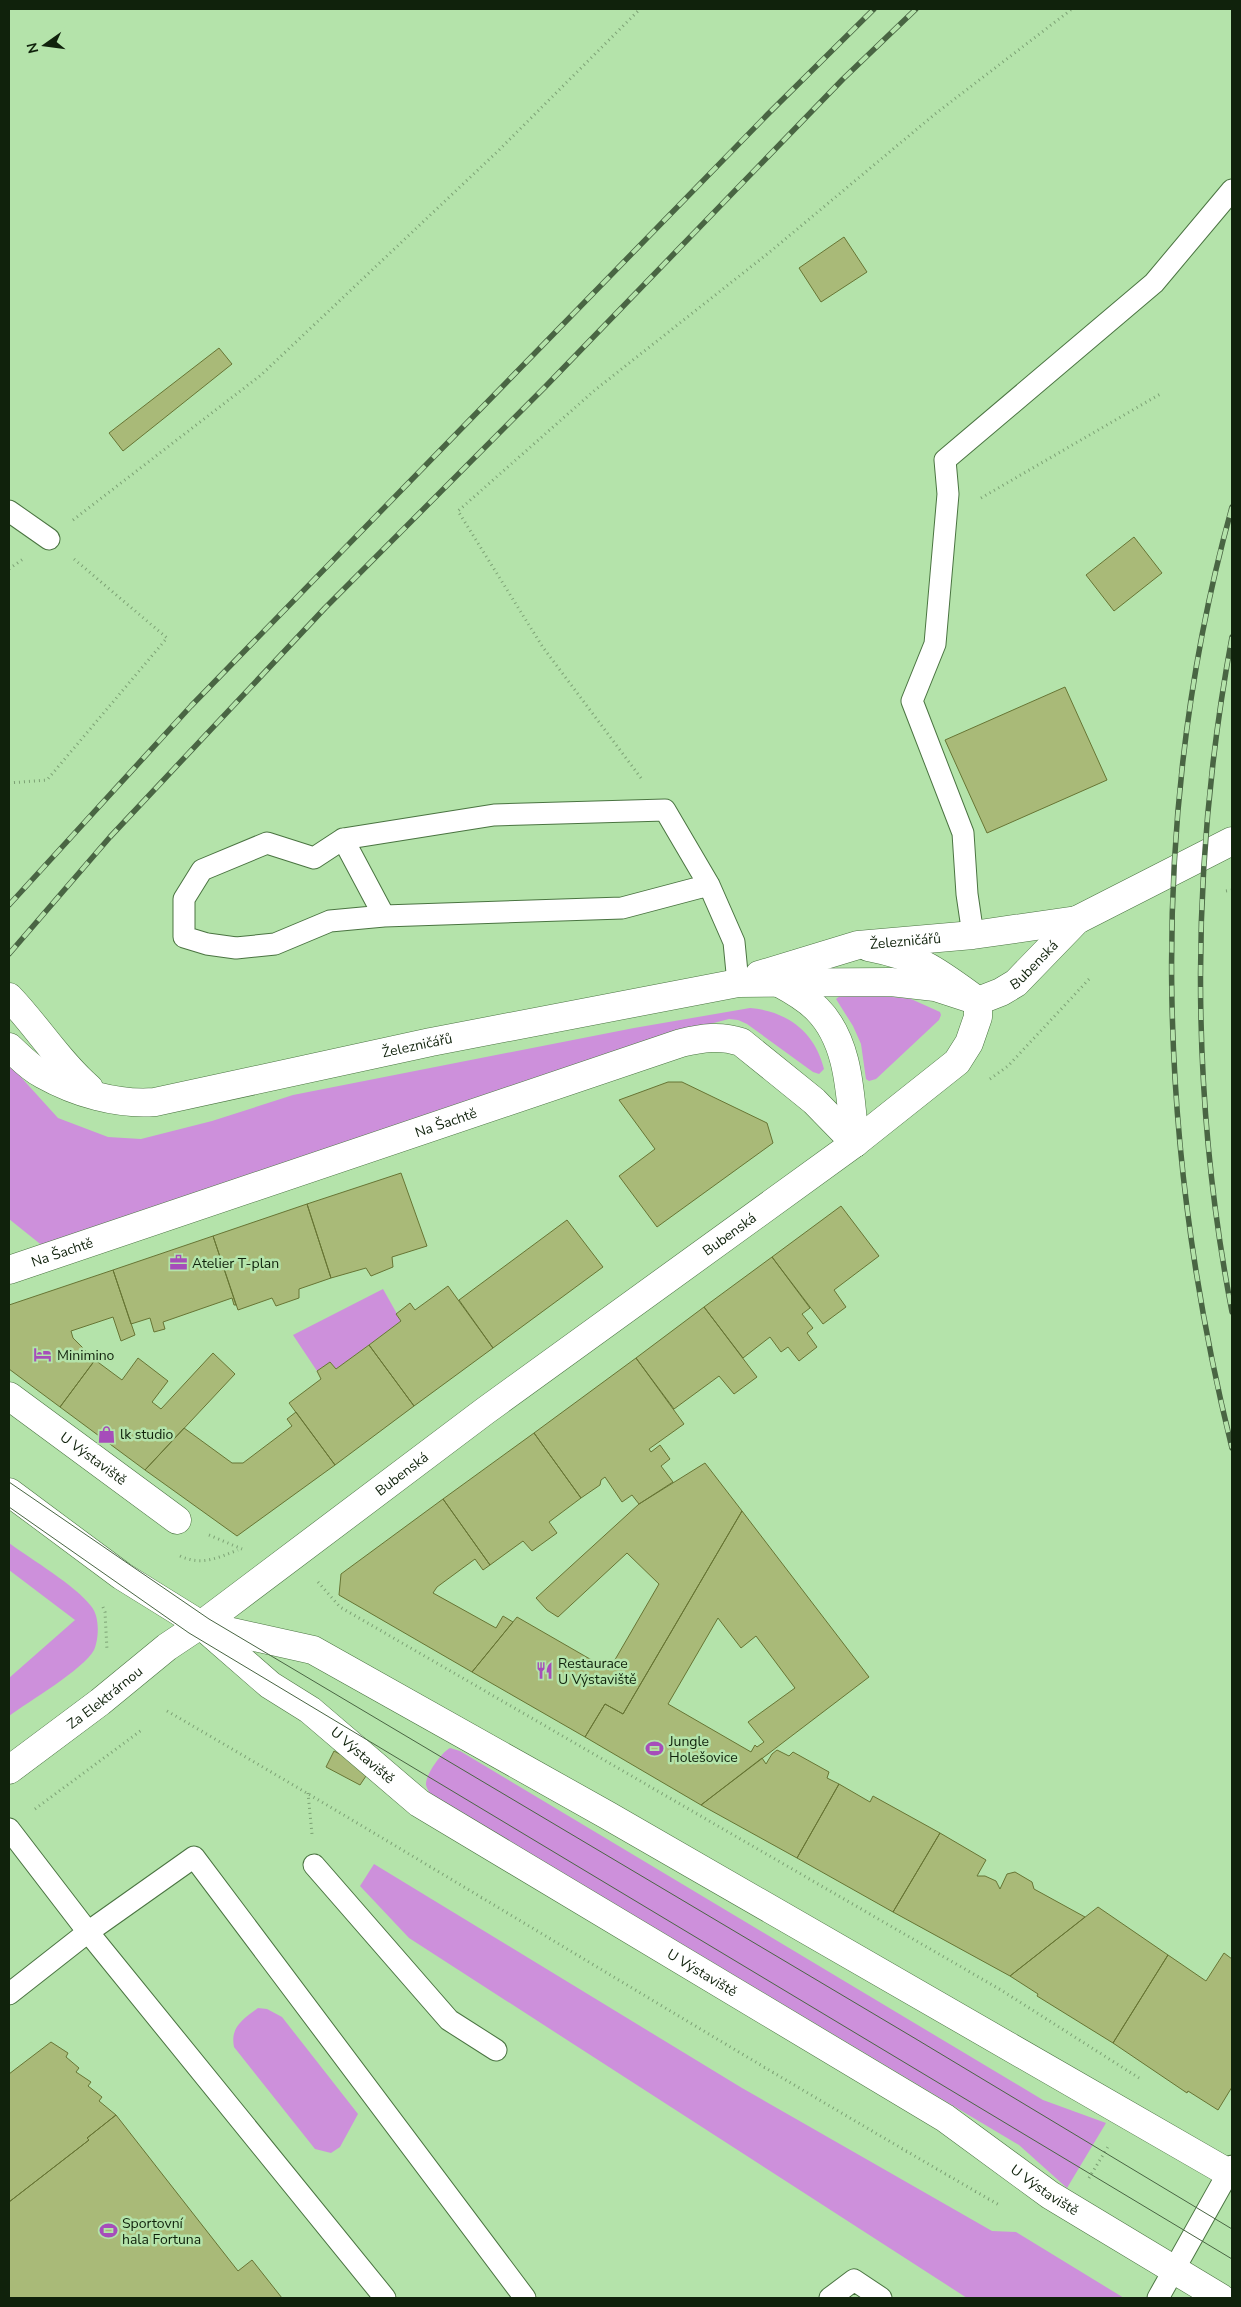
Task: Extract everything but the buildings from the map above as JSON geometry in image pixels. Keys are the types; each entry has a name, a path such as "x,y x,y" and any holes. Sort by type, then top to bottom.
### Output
{"street":[{"name":"Bubenská","path":"201,1625 485,1411 855,1143 957,1062 969,1043 978,1017 978,1001 1001,992 1016,983 1077,920 1232,841"},
{"name":"Železničářů","path":"9,1048 41,1074 68,1087 136,1104 155,1102 431,1042 738,983 778,968 858,945 973,935 1077,920"},
{"path":"858,945 901,954 920,961 978,1001"},
{"name":"Železničářů","path":"738,983 891,982 935,987 978,1001"},
{"path":"779,983 817,1008 828,1022 838,1041 848,1088 855,1143"},
{"path":"9,996 34,1022 67,1068 98,1096"},
{"name":"Na Šachtě","path":"9,1270 680,1043 704,1038 727,1037 747,1046 814,1101 855,1143"},
{"name":"U Výstaviště","path":"9,1396 177,1520"},
{"name":"U Výstaviště","path":"9,1492 122,1576 201,1625 270,1685 310,1710 419,1803 945,2118 1050,2195 1221,2298"},
{"name":"U Výstaviště","path":"201,1625 313,1650 616,1820 1231,2171"},
{"name":"Za Elektrárnou","path":"9,1770 100,1702 167,1648 201,1625"}],"lane":[{"path":"973,935 967,894 963,833 912,701 935,644 948,494 945,460 1154,283 1232,190"},
{"path":"9,511 49,539"},
{"path":"709,885 622,908 384,916 330,921 275,944 236,948 207,944 184,937 184,899 202,870 267,843 314,858 343,839 494,815 665,810 709,885 734,942 738,983"},
{"path":"343,839 384,916"},
{"path":"9,1829 88,1932 385,2298"},
{"path":"9,1994 88,1932 194,1857 525,2298"},
{"path":"314,1865 449,2020 496,2050"},
{"path":"1158,2298 1231,2171"},
{"path":"830,2298 854,2280 881,2298"}],"path":[{"path":"9,569 261,375 498,151 640,9"},
{"path":"665,810 542,646 458,511 595,390 771,251 934,114 1072,9"},
{"path":"946,519 1162,393"},
{"path":"9,784 47,780 167,638 49,539"},
{"path":"1226,892 1232,890"},
{"path":"340,1607 1001,1990 1145,2081"},
{"path":"102,1657 107,1652 105,1612"},
{"path":"167,1711 308,1793 862,2126 1005,2208"},
{"path":"9,1829 144,1729"},
{"path":"308,1793 314,1865"},
{"path":"1087,2182 1113,2138"}],"shaded area":[{"path":"874,995 911,999 940,1012 941,1015 939,1020 876,1079 869,1081 866,1079 861,1044 853,1026 836,999 840,996"},
{"path":"750,1008 776,1014 798,1026 814,1044 824,1069 819,1074 813,1072 747,1024 729,1019 641,1042 44,1247 9,1219 9,1064 58,1118 108,1137 141,1139 212,1121 293,1095 634,1028"},
{"path":"383,1289 401,1321 336,1369 330,1362 317,1371 293,1335"},
{"path":"9,1543 64,1581 84,1598 94,1610 98,1634 94,1650 88,1658 68,1676 9,1716 9,1678 75,1620 9,1570"},
{"path":"450,1748 460,1751 1043,2100 1106,2123 1067,2188 1019,2145 432,1795 428,1790 426,1781 439,1759"},
{"path":"374,1864 742,2088 992,2231 1016,2232 1124,2298 967,2298 409,1938 360,1886"},
{"path":"258,2008 267,2009 282,2017 358,2114 340,2147 331,2153 315,2149 234,2047 234,2034 239,2024"}],"tram line":[{"path":"9,1482 209,1619 1232,2229"},
{"path":"9,1507 189,1633 1232,2259"}],"railway":[{"path":"9,905 191,706 767,115 874,9"},
{"path":"9,954 110,837 325,608 545,387 843,79 916,9"},
{"path":"1232,507 1204,623 1185,740 1175,859 1172,978 1176,1096 1188,1215 1207,1332 1232,1448"},
{"path":"1232,637 1218,720 1209,804 1200,974 1202,1059 1208,1144 1218,1228 1232,1312"}],"place":[{"name":"Atelier T-plan","path":"178,1263"},
{"name":"Minimino","path":"43,1355"},
{"name":"lk studio","path":"106,1434"},
{"name":"Restaurace U Výstaviště","path":"544,1671"},
{"name":"Jungle Holešovice","path":"655,1749"},
{"name":"Sportovní hala Fortuna","path":"108,2231"}]}
